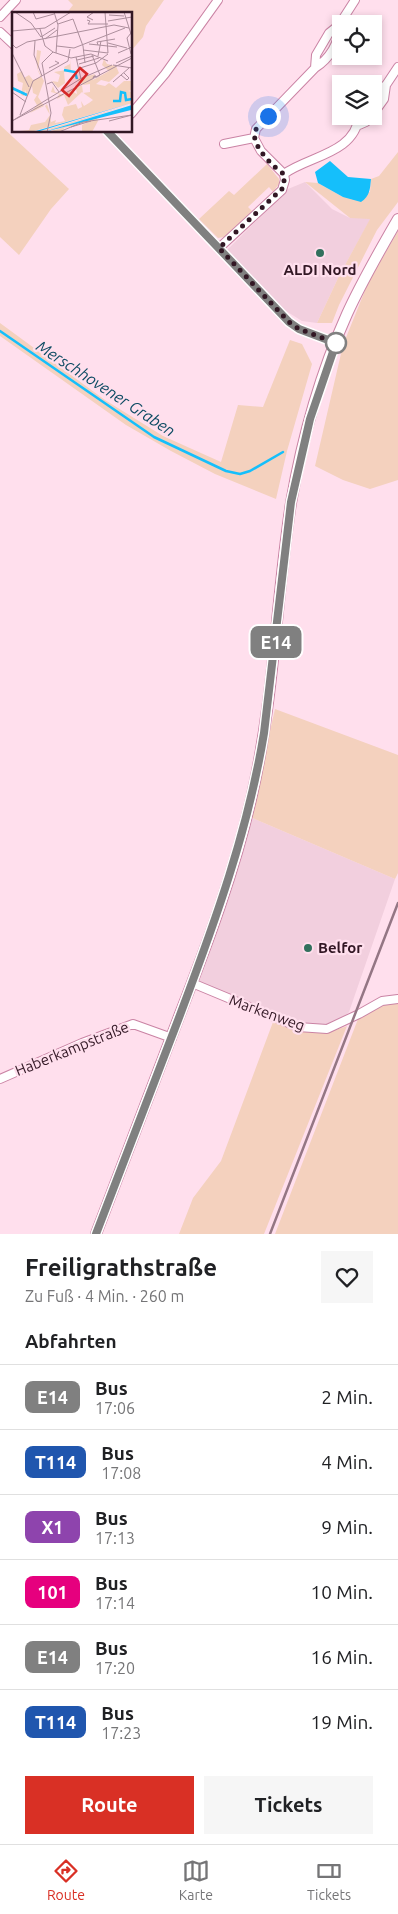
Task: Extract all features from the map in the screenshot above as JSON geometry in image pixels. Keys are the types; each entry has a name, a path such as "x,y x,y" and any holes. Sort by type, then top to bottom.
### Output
{"main road":[{"path":"96,1234 172,1038 231,875 253,795 264,733 274,657 291,502 310,419 336,343 355,297 398,220"}],"street":[{"path":"0,17 16,0"},
{"path":"132,113 165,74 218,0"},
{"path":"345,15 354,0"},
{"path":"315,68 316,55 332,31"},
{"path":"0,32 12,43"},
{"path":"219,248 282,190 285,180 284,174 261,151 254,138 259,124 315,68 325,61 332,50"},
{"path":"382,88 386,85 398,67"},
{"path":"382,102 386,85"},
{"path":"284,174 290,169 328,154 344,143 359,125"},
{"path":"111,133 289,322 299,329 336,343"},
{"path":"224,144 254,138"},
{"name":"Markenweg","path":"192,983 298,1027 308,1029 326,1029 336,1026 382,1000 398,998"},
{"name":"Haberkampstraße","path":"0,1078 66,1049 132,1024 172,1038"}],"shaded area":[{"path":"68,0 164,0 146,26 143,37 132,50 132,12 68,12 73,5"},
{"path":"0,125 69,189 51,209 19,255 0,237"},
{"path":"398,152 398,202 377,230 339,305 332,323 317,323 339,276 370,219 350,218 305,182 318,183 343,197 370,192 371,179 379,176"},
{"path":"267,164 279,179 279,184 273,192 269,187 248,207 252,211 224,237 218,238 199,219 229,191 234,195"},
{"path":"305,182 332,209 350,218 371,218 339,276 317,323 302,321 273,303 225,252 288,189"},
{"path":"398,231 398,480 370,489 343,480 315,466 343,345 368,283"},
{"path":"0,323 105,400 163,436 221,462 238,405 263,407 290,340 302,344 312,364 287,451 276,499 215,474 126,425 0,336"},
{"path":"275,709 398,755 398,873 395,879 250,817"},
{"path":"250,817 395,879 349,1012 345,1016 323,1026 298,1026 196,981"},
{"path":"398,1001 398,1234 275,1234 358,1019 386,1004"},
{"path":"273,1022 310,1032 328,1031 347,1026 264,1234 179,1234 193,1198 221,1161"}],"water":[{"path":"330,161 348,177 371,179 369,192 364,200 361,202 343,197 318,183 315,172"}],"waterway":[{"name":"Merschhovener Graben","path":"0,331 154,437 226,471 240,474 250,471 283,452"}],"railway":[{"path":"270,1234 398,903"}],"bus line":[{"name":"E14","path":"96,1234 214,924 235,862 245,825 253,795 264,733 291,502 310,419 321,381 336,343 299,329 289,322 108,132"}],"place":[{"name":"ALDI Nord","path":"320,253"},
{"name":"Belfor","path":"308,948"}],"route":[{"path":"268,116 259,124 254,133 254,138 261,151 284,174 284,187 219,248 289,322 299,329 336,343"}]}
